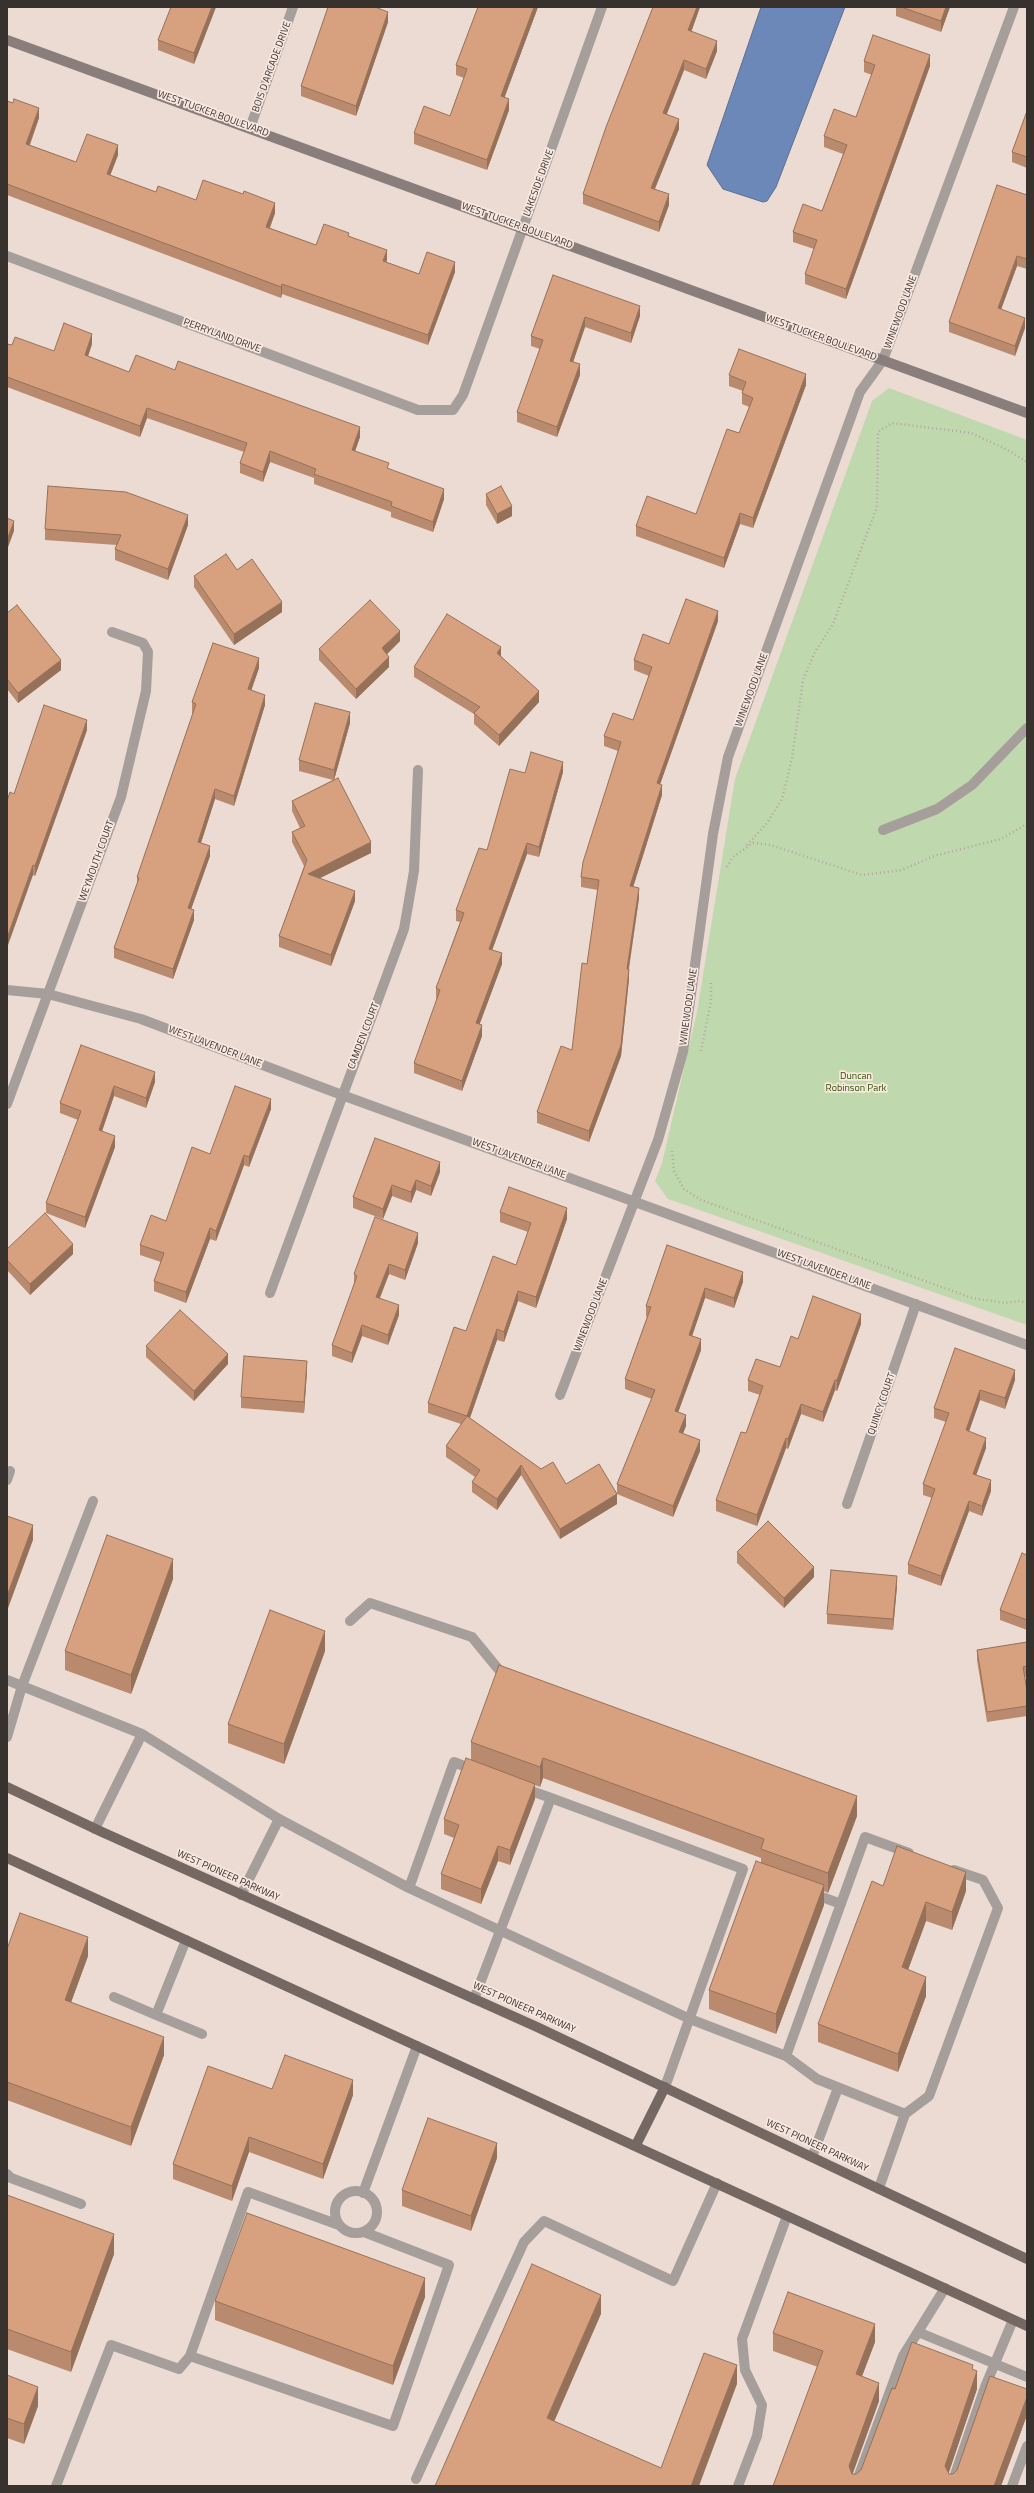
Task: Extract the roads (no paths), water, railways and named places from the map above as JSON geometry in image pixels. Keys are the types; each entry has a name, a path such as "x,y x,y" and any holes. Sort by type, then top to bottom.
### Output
{"main road":[{"name":"WEST PIONEER PARKWAY","path":"7,1787 95,1829 474,1999 665,2087 1027,2258"},
{"path":"7,1858 636,2145 1027,2326"},
{"path":"636,2145 665,2087"}],"street":[{"name":"BOIS D ARCADE DRIVE","path":"250,128 293,7"},
{"name":"LAKESIDE DRIVE","path":"438,411 453,410 463,395 602,7"},
{"name":"WINEWOOD LANE","path":"560,1394 658,1140 683,1052 713,834 728,757 860,392 882,360 1014,7"},
{"name":"WEST TUCKER BOULEVARD","path":"7,40 1027,413"},
{"name":"PERRYLAND DRIVE","path":"7,256 418,410 438,411"},
{"name":"WEYMOUTH COURT","path":"7,1104 121,797 146,691 148,652 143,643 112,632"},
{"path":"883,830 937,809 972,785 1027,728"},
{"name":"CAMDEN COURT","path":"270,1293 404,929 414,871 418,770"},
{"name":"WEST LAVENDER LANE","path":"7,990 48,994 141,1019 342,1095 1027,1345"},
{"name":"QUINCY COURT","path":"847,1504 916,1304"},
{"path":"7,1736 22,1686 92,1501"},
{"path":"350,1621 370,1603 472,1637 499,1670"},
{"path":"7,1680 142,1734 279,1819 409,1888 690,2019 786,2056 817,2079 905,2114"},
{"path":"95,1829 142,1734"},
{"path":"409,1888 454,1762 488,1775"},
{"path":"516,1786 746,1871 665,2087"},
{"path":"474,1999 551,1798"},
{"path":"241,1894 279,1819"},
{"path":"786,2056 865,1837 916,1856"},
{"path":"879,2188 905,2114 929,2096 998,1908 983,1880 946,1867"},
{"path":"799,1889 841,1904"},
{"path":"156,2015 186,1940"},
{"path":"114,1997 202,2034"},
{"path":"363,2192 417,2046"},
{"path":"812,2157 838,2088"},
{"path":"7,2174 11,2178 81,2204"},
{"path":"416,2479 524,2242 544,2221 673,2281 717,2183"},
{"path":"56,2486 111,2345 179,2369 190,2356 248,2192 339,2225 350,2233 364,2232 449,2265 393,2426 190,2356"},
{"path":"339,2225 335,2213 339,2200 350,2192 363,2192 375,2202 378,2216 370,2228 364,2232"},
{"path":"738,2486 757,2436 762,2405 745,2370 742,2338 787,2216"},
{"path":"855,2486 903,2356 945,2288"},
{"path":"951,2486 995,2364 1013,2320"},
{"path":"918,2332 1027,2377"},
{"path":"1012,2486 1027,2446"}],"water":[{"path":"761,7 845,7 776,187 767,201 763,202 723,189 707,165"}],"park label":[{"name":"Duncan Robinson Park","path":"856,1082"}]}
